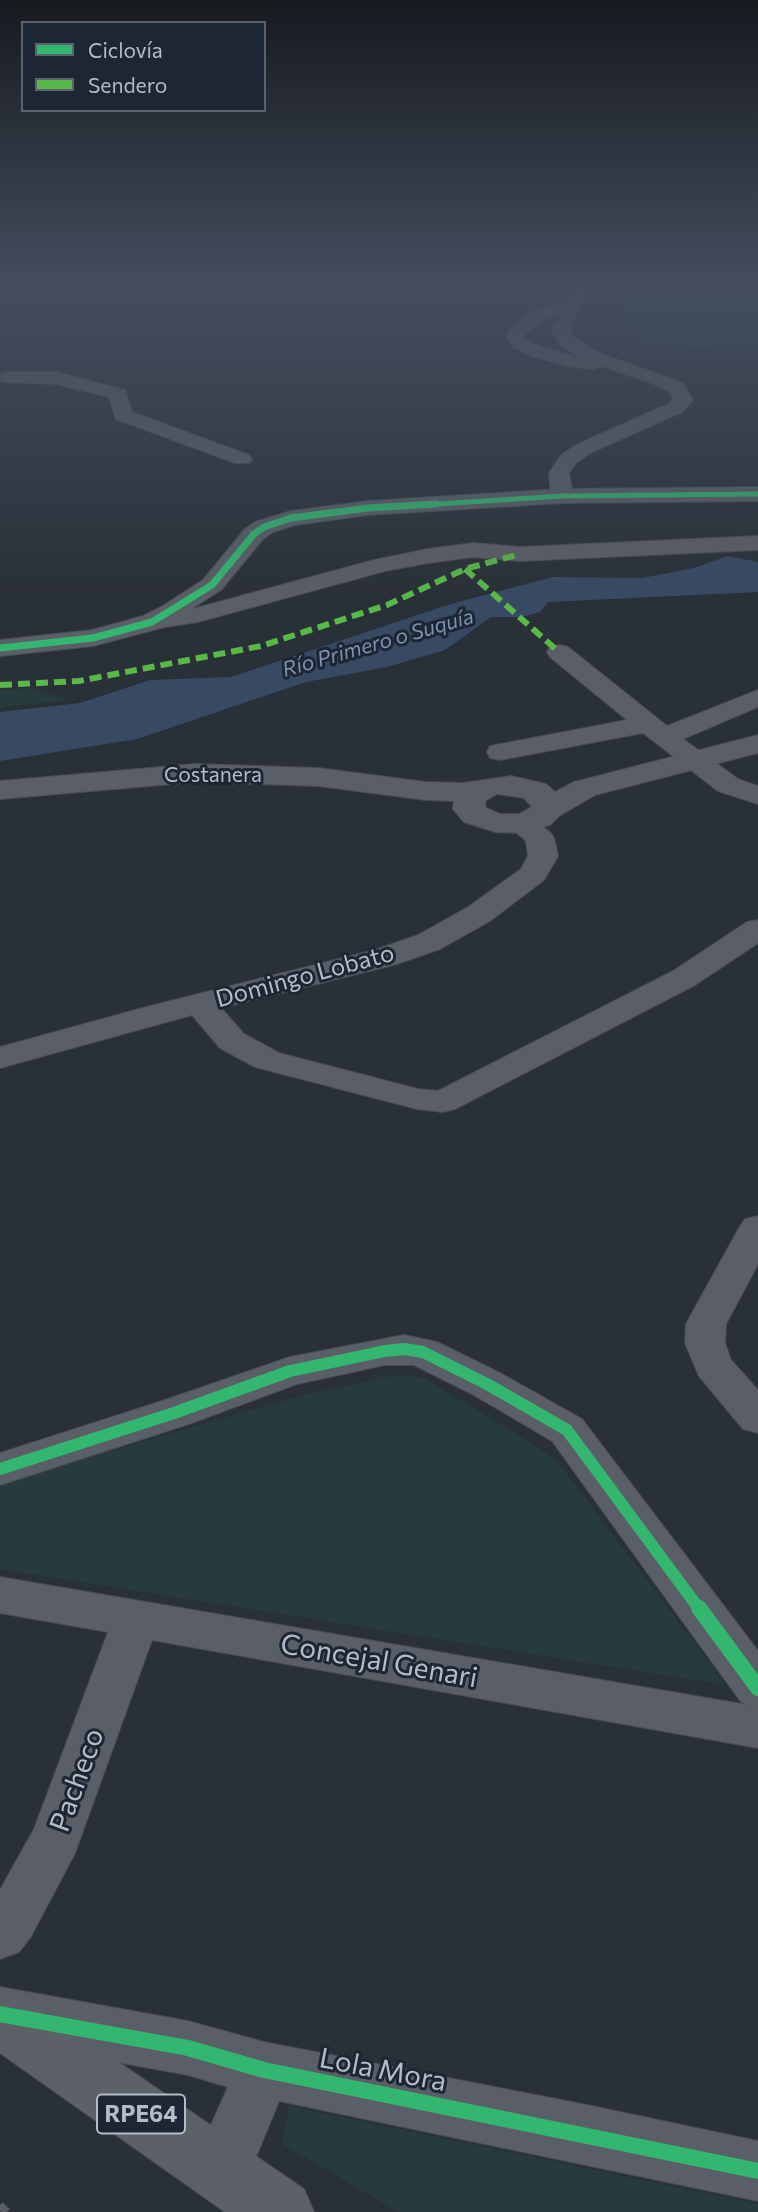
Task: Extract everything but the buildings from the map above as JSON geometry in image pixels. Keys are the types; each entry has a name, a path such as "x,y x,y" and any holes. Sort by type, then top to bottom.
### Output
{"main road":[{"name":"RPE64","path":"0,2016 281,2212"}],"street":[{"path":"115,393 118,394 123,415 242,459"},
{"path":"562,496 558,474 568,459 583,449 675,408 683,400 679,393"},
{"path":"152,622 212,585 254,534 276,522 369,508 562,496 758,494"},
{"path":"0,648 93,638 152,622 198,615 382,565 428,556 473,550 520,554 628,551 758,542"},
{"path":"559,652 695,762 728,785 758,796"},
{"path":"500,752 657,730 758,698"},
{"name":"Costanera","path":"0,790 196,773 307,776 426,791 455,801 477,799 498,785 553,790 585,788 758,744"},
{"path":"524,787 543,796 547,802 534,816"},
{"name":"Costanera","path":"477,799 475,815 495,823 534,816 585,788"},
{"name":"Domingo Lobato","path":"0,1058 386,957 429,942 479,914 533,874 543,856 534,816"},
{"path":"200,1004 232,1041 267,1060 417,1100 443,1102 684,978 758,929"},
{"path":"755,1236 706,1324 705,1343 713,1366 758,1418"},
{"path":"0,1469 174,1413 290,1371 385,1351 404,1349 424,1352 567,1430 758,1688"},
{"name":"Concejal Genari","path":"0,1595 758,1727"},
{"name":"Pacheco","path":"0,1934 11,1921 57,1837 136,1619"},
{"name":"Lola Mora","path":"0,2016 188,2048 264,2070 758,2171"},
{"path":"221,2170 264,2070"}],"green space":[{"path":"32,688 69,700 0,707 0,690"},
{"path":"396,1375 425,1378 555,1458 726,1685 0,1569 0,1483 300,1396"},
{"path":"289,2106 758,2204 758,2212 399,2212 282,2144"}],"water":[{"name":"Río Primero o Suquía","path":"728,556 758,562 758,592 548,602 540,612 522,617 491,617 445,650 387,667 306,682 137,739 0,761 0,712 80,703 150,680 231,677 454,603 553,577 642,578 694,568"}],"railway":[{"path":"0,2205 7,2212"}],"marked path":[{"path":"0,685 79,681 261,646 387,605 465,569 520,554"},
{"path":"465,569 559,652"}],"cycle path":[{"path":"0,648 93,638 152,622 212,585 254,534 264,527 291,518 368,508 562,496 758,494"},
{"path":"0,1469 174,1413 290,1371 385,1351 404,1349 423,1352 487,1384 567,1430 758,1688"},
{"path":"0,2014 188,2048 264,2070 758,2171"}]}
